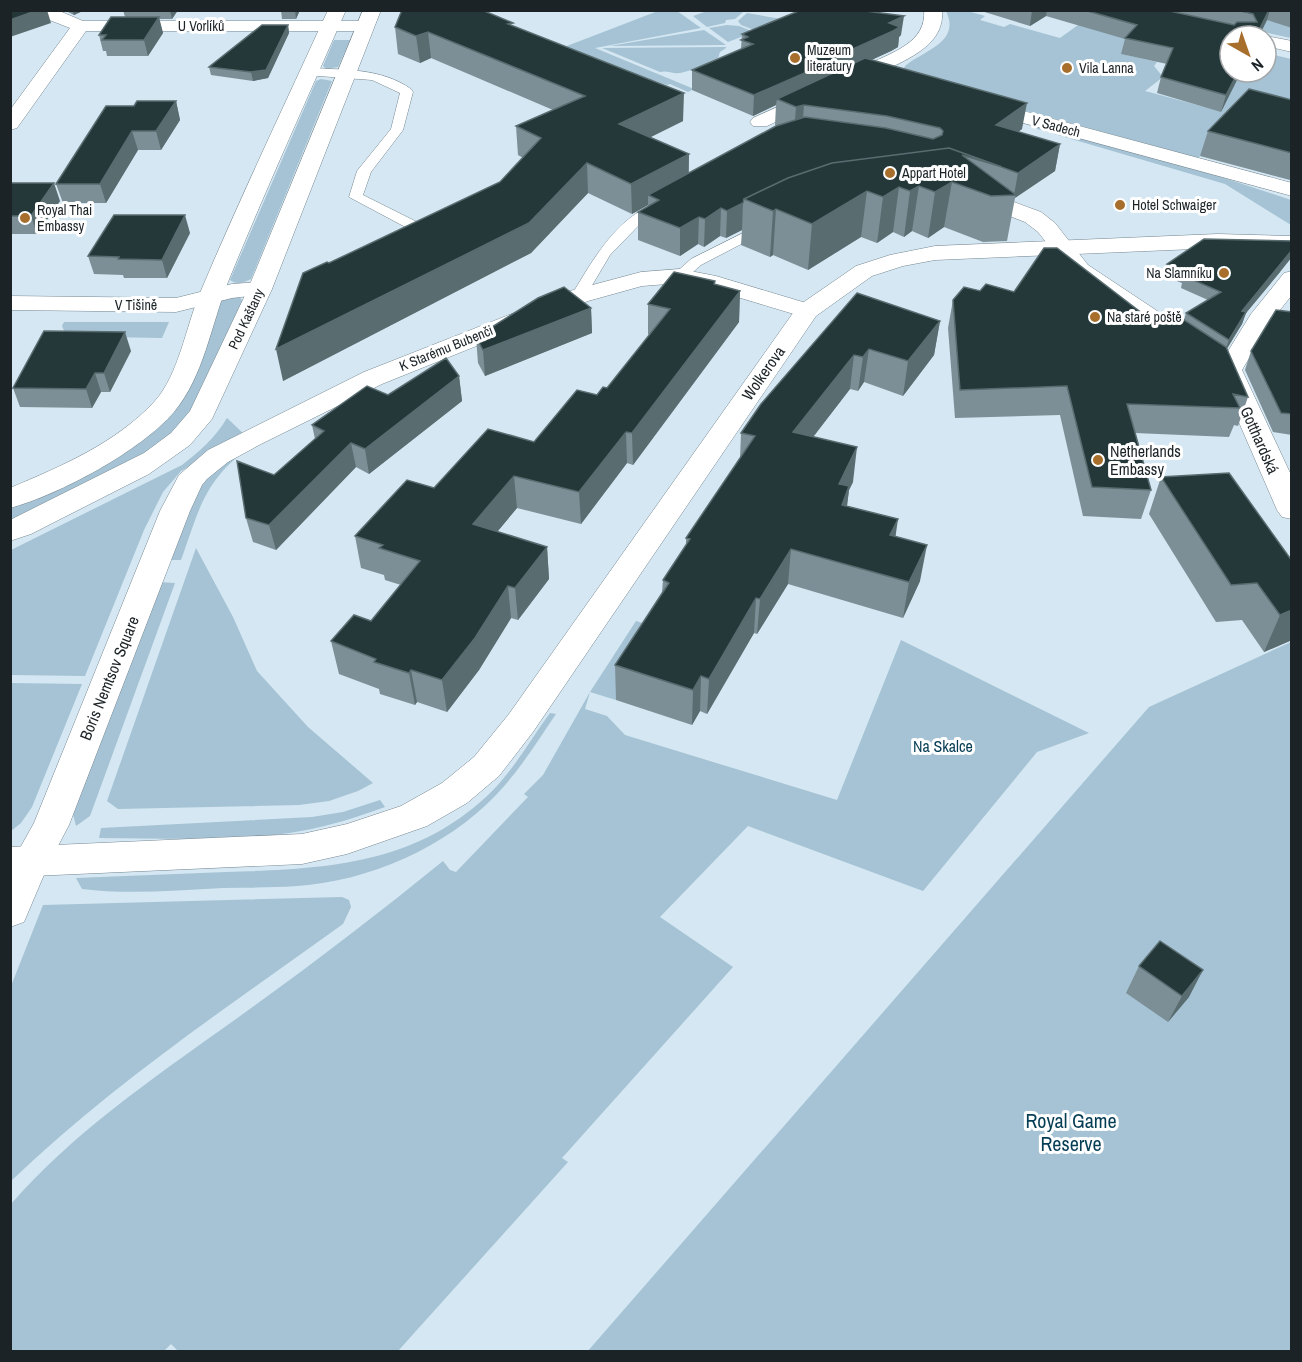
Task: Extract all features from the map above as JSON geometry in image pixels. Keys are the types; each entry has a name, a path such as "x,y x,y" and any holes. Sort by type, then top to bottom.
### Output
{"street":[{"name":"U Vorlíků","path":"40,10 81,26 368,18"},
{"path":"855,78 925,39 933,30 936,21 933,10"},
{"name":"Pod Kaštany","path":"10,532 136,470 161,455 183,438 203,412 260,289 368,18"},
{"path":"10,499 105,453 155,416 177,386 210,297 333,19"},
{"path":"10,124 81,26"},
{"path":"876,68 906,85 928,91"},
{"path":"760,122 834,87"},
{"name":"V Sadech","path":"961,100 1292,190"},
{"path":"949,185 1033,217 1047,228 1058,245 1080,270 1229,370 1260,319 1292,278"},
{"name":"Wolkerova","path":"21,862 302,849 350,839 408,818 447,799 475,778 498,752 807,310 864,271 898,260 954,251 1058,245 1218,241 1292,243"},
{"name":"K Starému Bubenči","path":"183,493 189,481 204,466 250,438 373,378 579,296 641,279 680,276 708,281 807,310"},
{"name":"V Tišině","path":"10,303 176,305 232,291 260,289"},
{"name":"Gotthardská","path":"1229,370 1292,510"},
{"name":"Boris Nemtsov Square","path":"10,911 21,862 51,825 183,493"}],"lane":[{"path":"309,72 368,75 396,83 407,92 397,130 364,171 356,197 416,227"},
{"path":"579,296 604,253 636,220 677,197"},
{"path":"680,276 696,262 775,220"}],"green space":[{"path":"658,11 677,11 701,28 595,48 694,89 688,92 670,84 667,85 559,49"},
{"path":"707,11 743,12 735,19 707,27 693,16"},
{"name":"Vila Lanna","path":"946,11 973,11 971,12 985,16 980,20 1004,27 1010,24 1060,38 1078,25 1148,27 1122,54 1157,62 1154,66 1163,77 1145,91 1220,111 1234,84 1278,84 1278,56 1291,59 1291,123 1207,149 1198,158 916,81 903,71 905,66 931,50 945,38 949,30"},
{"path":"1291,11 1291,38 1278,35 1278,24 1227,24 1199,18"},
{"path":"747,13 781,19 757,31 741,25 738,21"},
{"path":"739,26 754,32 728,42 709,28"},
{"path":"704,30 726,45 610,46"},
{"path":"334,40 350,40 338,67 326,69 323,66"},
{"path":"726,47 720,52 718,58 680,73 660,72 602,48"},
{"path":"321,79 332,81 251,279 235,283 230,280 316,81"},
{"path":"1040,124 1188,166 1291,200 1291,225 1225,184 1034,128"},
{"path":"228,296 239,297 243,301 195,408 168,439 143,459 11,526 11,508 125,449 221,300"},
{"path":"64,322 169,322 162,338 107,337 65,333 62,326"},
{"path":"227,418 246,436 181,471 163,492 144,530 85,676 11,675 11,550 182,465 207,444"},
{"path":"243,452 218,476 203,501 181,560 166,560 192,492 211,468"},
{"path":"196,548 233,617 257,671 308,727 373,783 329,801 299,805 118,809 107,801"},
{"path":"158,582 175,583 90,816 76,826 72,810"},
{"path":"636,621 661,629 616,700 590,692"},
{"name":"Na Skalce","path":"901,640 1089,733 1037,752 923,891 748,826 660,917 733,967 562,1158 568,1162 398,1351 179,1352 171,1344 163,1352 11,1352 11,1204 60,1154 114,1108 310,965 443,861 450,870 456,872 528,797 524,794 543,775 590,692 585,709 607,716 625,735 837,800"},
{"name":"Royal Game Reserve","path":"1291,642 1291,1351 587,1352 1149,707"},
{"path":"11,683 82,684 32,807 21,823 11,831"},
{"path":"550,713 556,714 520,766 496,795 476,814 430,846 378,869 324,883 297,886 152,892 82,889 76,878 297,869 364,859 397,850 428,837 458,819 487,796 513,767"},
{"path":"380,800 385,807 354,818 322,827 276,835 200,839 99,838 101,828 312,817 343,812"},
{"path":"342,897 349,900 351,907 343,924 130,1079 89,1111 11,1181 11,986 43,905"}],"building":[{"path":"10,10 38,10 10,20"},
{"path":"402,10 482,10 513,23 508,24 684,93 619,124 689,154 631,184 587,163 529,223 276,349 303,273 329,263 500,182 541,138 516,126 585,96 428,32 416,36 395,27"},
{"path":"801,10 858,10 904,16 889,23 900,27 893,31 835,57 839,58 754,95 692,70 753,44 741,40 748,37 742,34"},
{"path":"1084,10 1165,10 1229,24 1218,24 1218,84 1232,84 1226,95 1161,77 1173,48 1125,38 1137,25"},
{"path":"1236,10 1269,10 1262,24 1235,24 1237,22 1257,22 1253,14"},
{"path":"111,17 159,17 144,40 102,40 106,35 99,35"},
{"path":"262,25 288,25 266,70 251,72 209,67"},
{"path":"865,58 1027,103 996,125 1060,144 1018,173 949,148 832,163 788,178 744,199 743,203 727,211 721,208 705,219 699,217 680,228 638,212 659,200 648,195 776,126 805,117 886,128 933,139 942,135 943,131 940,128 887,116 804,105 796,107 777,99"},
{"path":"1249,89 1292,100 1292,153 1208,131"},
{"path":"137,101 176,101 156,131 132,131 100,184 56,184 106,106 134,106"},
{"path":"949,148 1002,167 962,155 1016,195 991,196 952,182 935,192 919,186 910,191 899,187 883,197 867,191 812,224 744,199 788,178 832,163"},
{"path":"11,183 54,183 31,216 10,216"},
{"path":"114,215 185,215 162,260 88,256"},
{"path":"1204,239 1292,241 1292,250 1242,311 1246,312 1229,340 1186,313 1221,292 1184,276 1189,272 1167,264"},
{"path":"1044,248 1057,248 1151,320 1169,310 1226,347 1248,397 1233,394 1240,408 1127,404 1151,490 1092,487 1067,386 960,390 953,300 964,287 980,291 986,284 1014,292"},
{"path":"674,272 715,281 714,284 740,291 632,433 626,432 579,492 514,476 473,524 547,547 515,588 508,586 475,638 442,680 374,662 376,659 331,641 354,615 371,621 420,561 379,548 383,545 355,536 407,480 434,488 488,429 534,442 577,390 597,395 603,387 607,388 670,309 648,304"},
{"path":"564,287 591,308 483,350 476,337 538,298"},
{"path":"857,293 940,321 908,361 869,349 863,357 854,355 793,432 857,447 839,484 849,486 842,505 898,519 890,535 927,545 909,582 791,549 760,599 756,598 709,679 701,676 693,690 615,665 669,583 663,580 690,539 686,538 755,436 741,433 761,404"},
{"path":"1276,310 1292,312 1292,414 1281,413 1251,351"},
{"path":"44,331 125,332 104,373 95,373 86,389 13,388"},
{"path":"446,358 459,376 365,449 351,443 269,525 246,518 237,461 274,475 324,431 312,425 367,386 388,395"},
{"path":"1229,473 1292,561 1292,610 1280,615 1257,583 1231,585 1161,477"},
{"path":"1160,941 1203,970 1182,996 1139,966"}],"place":[{"name":"Muzeum literatury","path":"795,58"},
{"name":"Vila Lanna","path":"1067,68"},
{"name":"Appart Hotel","path":"890,173"},
{"name":"Hotel Schwaiger","path":"1120,205"},
{"name":"Royal Thai Embassy","path":"25,218"},
{"name":"Na Slamníku","path":"1224,273"},
{"name":"Na staré poště","path":"1095,317"},
{"name":"Netherlands Embassy","path":"1098,460"}]}
